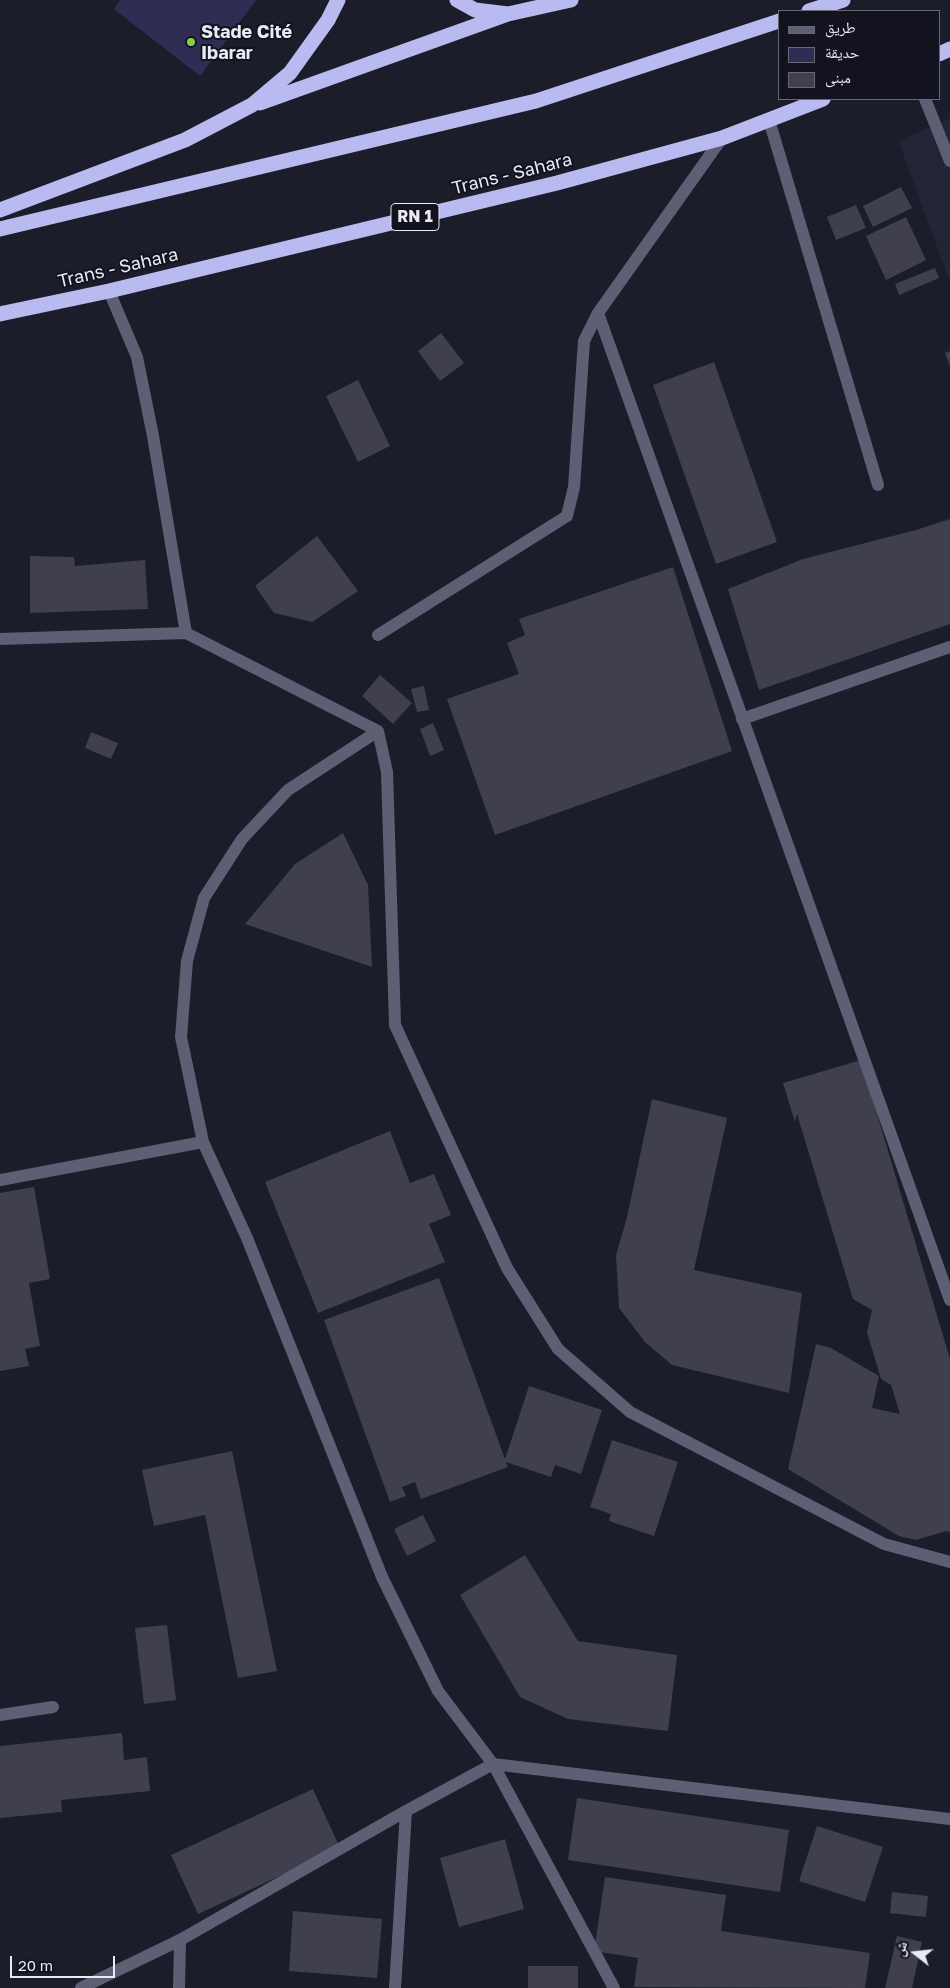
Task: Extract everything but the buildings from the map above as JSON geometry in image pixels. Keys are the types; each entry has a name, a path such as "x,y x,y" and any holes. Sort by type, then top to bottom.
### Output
{"highway":[{"path":"252,106 290,73 328,20 338,0"},
{"path":"457,0 475,10 508,14"},
{"path":"0,210 185,140 252,106 508,14 571,0"},
{"path":"812,10 844,0"},
{"path":"0,229 536,101 778,21"},
{"name":"Trans - Sahara","path":"0,314 109,290 557,183 722,138 820,100"}],"street":[{"path":"925,100 949,154"},
{"path":"769,120 878,485"},
{"path":"378,635 567,516 574,487 584,341 598,314 722,138"},
{"path":"109,290 137,357 153,436 186,633"},
{"path":"598,314 950,1300"},
{"path":"0,639 186,633 378,731"},
{"path":"742,719 950,647"},
{"path":"378,731 288,790 242,839 204,898 187,961 181,1037 203,1142 247,1238 382,1577 438,1691 493,1764 614,1988"},
{"path":"378,731 387,772 395,1025 507,1268 558,1350 630,1412 884,1544 950,1562"},
{"path":"0,1180 203,1142"},
{"path":"0,1715 53,1708"},
{"path":"81,1988 180,1940 406,1811 493,1764 950,1820"},
{"path":"396,1988 406,1811"},
{"path":"178,1988 180,1940"}],"shaded area":[{"path":"950,118 950,282 898,141"}],"green space":[{"name":"Stade Cité Ibarar","path":"120,0 256,0 200,76 114,9"}],"place":[{"name":"Stade Cité Ibarar","path":"191,42"}]}
